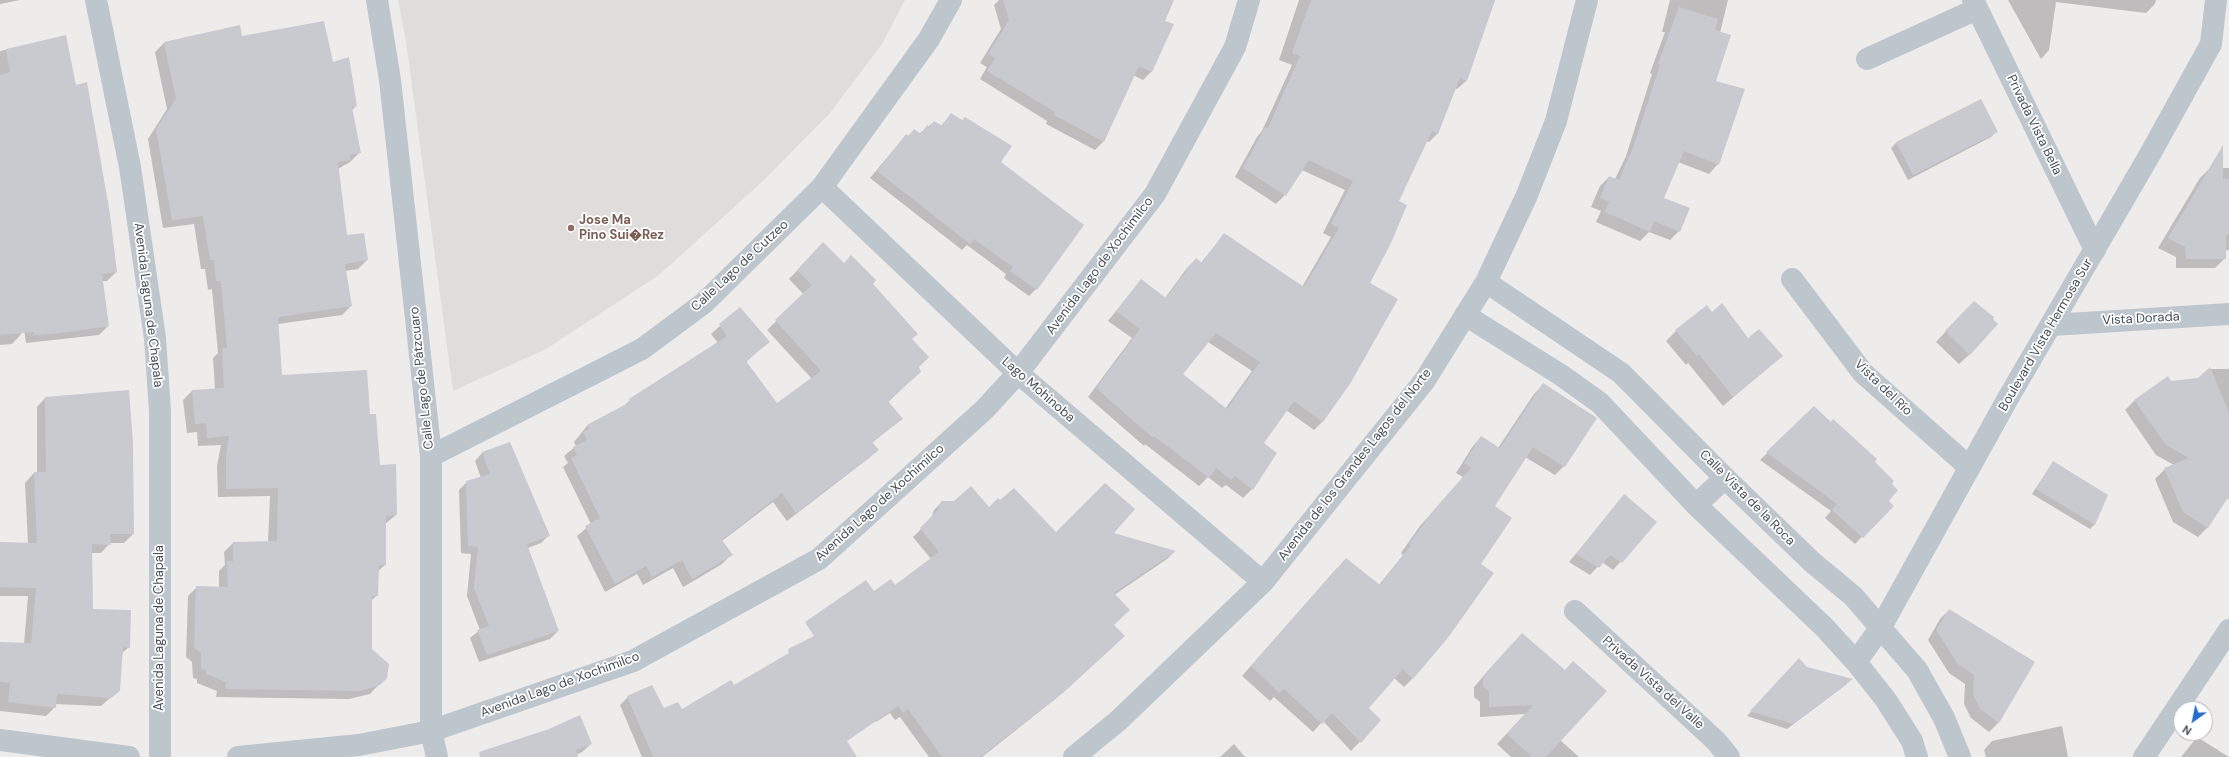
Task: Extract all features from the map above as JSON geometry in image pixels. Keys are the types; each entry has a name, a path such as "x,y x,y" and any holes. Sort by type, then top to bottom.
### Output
{"street":[{"name":"Avenida Laguna de Chapala","path":"96,0 130,167 155,338 160,411 160,757"},
{"name":"Calle Lago de Pátzcuaro","path":"377,0 390,80 431,456 431,731 438,757"},
{"name":"Calle Lago de Cutzeo","path":"431,456 642,349 704,303 822,187 929,39 951,0"},
{"name":"Avenida Lago de Xochimilco","path":"238,757 359,745 431,731 633,661 819,559 985,409 1018,373 1155,194 1235,47 1250,0"},
{"name":"Avenida de los Grandes Lagos del Norte","path":"1074,757 1119,720 1263,582 1425,380 1486,282 1527,195 1556,121 1587,0"},
{"name":"Boulevard Vista Hermosa Sur","path":"1856,662 1881,627 1970,467 2095,250 2220,43 2216,0"},
{"path":"1867,59 1975,4"},
{"name":"Privada Vista Bella","path":"1975,4 2095,250"},
{"name":"Lago Mohinoba","path":"822,187 1018,373 1263,582"},
{"name":"Vista del Río","path":"1792,279 1864,373 1970,467"},
{"name":"Calle Vista de la Roca","path":"1486,282 1621,372 1725,478 1812,562 1853,596 1917,670 1944,718 1960,757"},
{"name":"Vista Dorada","path":"2052,325 2229,314"},
{"path":"1465,316 1561,375 1600,403 1696,506 1824,626 1856,662 1886,700 1912,741 1917,757"},
{"path":"1696,506 1725,478"},
{"name":"Privada Vista del Valle","path":"1575,611 1716,741 1729,757"},
{"path":"2144,757 2229,630"},
{"path":"0,740 129,757"}],"shaded area":[{"name":"Jose Ma Pino Sui�Rez","path":"398,0 905,0 882,44 830,113 763,181 659,275 546,349 453,391 406,41"}],"building":[{"path":"1003,0 1174,0 1165,21 1174,24 1152,72 1139,66 1104,142 1054,115 1055,112 987,71 995,58 988,54 1009,20"},
{"path":"1311,0 1495,0 1467,81 1460,78 1438,134 1432,131 1399,201 1407,205 1391,243 1370,283 1398,299 1350,384 1323,422 1294,401 1264,443 1277,453 1253,490 1235,476 1231,480 1216,468 1209,478 1154,436 1153,438 1096,388 1140,329 1116,311 1141,279 1166,298 1196,258 1202,263 1224,233 1304,287 1339,228 1331,224 1353,181 1309,160 1286,196 1243,168 1265,127 1268,128 1300,56 1292,53","holes":["1216,333 1260,362 1227,409 1183,374"]},
{"path":"1679,7 1718,19 1715,30 1731,35 1716,81 1745,89 1719,165 1684,151 1664,198 1690,208 1680,232 1654,221 1650,232 1605,212 1609,202 1600,198 1609,176 1619,180 1634,145 1660,65 1658,64"},
{"path":"324,21 333,62 349,57 357,106 352,107 361,153 350,155 350,160 338,162 347,235 364,233 368,260 345,264 352,306 278,317 282,375 367,370 370,414 376,414 380,465 396,464 397,515 386,516 386,565 379,565 378,596 372,596 372,649 389,664 387,678 380,685 359,691 225,689 226,682 206,674 206,670 201,669 201,653 194,648 196,586 228,587 227,561 233,561 233,542 277,541 278,488 226,489 226,456 229,436 207,438 206,423 195,424 192,390 224,388 222,348 227,348 221,281 216,281 214,260 210,260 203,216 172,220 156,129 176,99 164,42 240,25 242,36"},
{"path":"66,35 76,85 87,82 110,214 117,272 102,274 109,326 61,333 34,335 34,332 0,335 0,75 10,72 6,49"},
{"path":"1981,99 1998,132 1913,175 1896,142"},
{"path":"951,113 962,120 965,117 1012,146 1001,162 1084,225 1037,290 1010,271 1013,267 974,239 970,244 877,171 906,134 909,136 914,129 921,134 927,125 930,127 934,121 942,126"},
{"path":"2223,145 2223,179 2229,179 2229,235 2226,235 2226,259 2186,259 2185,247 2168,238"},
{"path":"823,242 844,263 851,255 876,280 873,284 918,334 912,339 929,357 919,367 921,372 888,401 903,419 872,442 879,450 796,513 782,493 722,540 733,555 692,579 682,560 652,577 646,566 615,584 585,526 600,518 571,458 577,455 573,447 587,440 583,432 589,429 587,425 630,402 629,399 727,336 719,324 740,307 770,342 746,361 777,403 821,371 775,320 812,285 797,270"},
{"path":"1974,301 1994,317 1993,319 1998,324 1970,355 1945,331"},
{"path":"1722,303 1748,338 1759,329 1783,356 1733,397 1699,354 1697,356 1675,330 1707,305 1712,312"},
{"path":"2210,367 2229,413 2229,496 2208,528 2183,512 2164,468 2189,458 2166,445 2134,400 2168,376 2171,381 2198,378"},
{"path":"1543,383 1597,418 1565,467 1533,447 1495,506 1512,518 1481,564 1494,573 1447,639 1413,679 1403,669 1369,708 1381,720 1361,743 1332,713 1322,724 1284,689 1279,693 1251,666 1346,558 1380,585 1411,545 1409,544 1429,516 1471,468 1464,463 1481,436 1500,448"},
{"path":"129,390 133,442 134,534 110,534 111,545 92,544 93,609 131,610 130,648 123,647 120,691 111,698 57,694 56,708 8,702 10,683 0,682 0,642 31,643 36,588 0,587 0,542 37,543 34,472 46,472 45,397"},
{"path":"1814,406 1831,422 1833,419 1877,459 1875,462 1894,481 1892,484 1898,490 1889,501 1894,506 1863,538 1832,510 1837,504 1766,452"},
{"path":"510,442 550,536 527,544 559,631 487,655 477,630 489,626 474,588 478,547 468,546 466,481 490,474 482,452"},
{"path":"2053,461 2108,495 2095,525 2036,489"},
{"path":"1105,483 1135,509 1114,533 1176,551 1114,593 1130,610 1114,625 1125,636 1063,693 980,757 942,757 908,709 903,713 898,706 847,741 857,757 653,757 627,696 652,685 664,708 678,702 682,709 731,680 734,685 789,653 788,649 814,636 805,622 866,580 874,591 891,579 895,585 939,552 920,528 938,510 941,501 954,501 971,486 989,507 998,498 1000,500 1014,488 1056,532"},
{"path":"1624,494 1657,522 1622,563 1610,555 1599,568 1576,554"},
{"path":"1949,609 2035,662 1999,723 1980,709 1973,694 1974,675 1958,664 1936,630"},
{"path":"1522,633 1565,670 1573,661 1607,691 1546,757 1532,757 1507,734 1533,705 1489,707 1489,692 1483,686 1483,676"},
{"path":"1799,658 1807,667 1853,679 1793,724 1750,711"},
{"path":"580,715 592,744 576,750 578,757 480,757 479,752 549,729"}],"place":[{"name":"Jose Ma Pino Sui�Rez","path":"571,228"}]}
